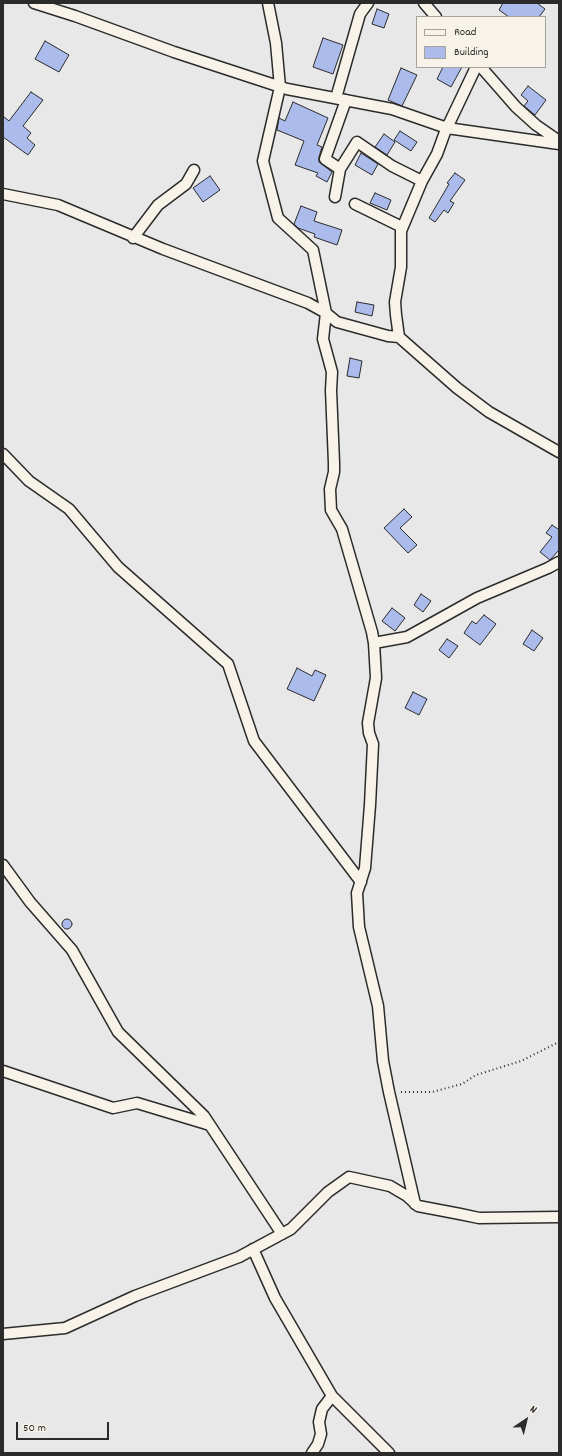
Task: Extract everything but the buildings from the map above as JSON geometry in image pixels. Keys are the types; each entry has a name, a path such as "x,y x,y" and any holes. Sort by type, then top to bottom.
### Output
{"street":[{"path":"34,3 280,87 392,108 447,128 559,144"},
{"path":"268,3 276,43 280,87 263,161 278,218 313,250 326,313 324,339 332,372 331,390 334,472 330,489 331,510 342,529 374,643 376,678 368,723 369,734 373,744 370,806 365,868 357,893 359,927 378,1006 382,1061 416,1204"},
{"path":"340,168 325,159 341,99 360,14 368,3"},
{"path":"424,3 435,16"},
{"path":"399,337 395,302 401,267 400,242 402,227 476,68"},
{"path":"482,68 516,107 536,125 559,141"},
{"path":"335,198 340,168 357,142 392,166 422,181"},
{"path":"133,238 158,204 186,184 194,170"},
{"path":"3,194 58,205 133,238 308,302 337,322 388,336 399,337 458,388 489,412 559,452"},
{"path":"355,204 402,227"},
{"path":"3,454 29,481 69,509 118,567 228,664 254,741 361,882"},
{"path":"374,643 407,637 477,598 559,562"},
{"path":"3,865 30,902 72,950 118,1032 204,1116 282,1234"},
{"path":"3,1071 113,1108 137,1103 210,1125"},
{"path":"3,1334 65,1328 135,1296 239,1257 290,1229 328,1192 349,1177 390,1186 407,1196 416,1204 479,1218 559,1217"},
{"path":"253,1249 275,1298 332,1396 389,1453"},
{"path":"312,1453 320,1439 321,1434 319,1422 322,1409 332,1396"}],"path":[{"path":"389,1092 432,1092 462,1084 476,1075 521,1061 559,1042"}]}
